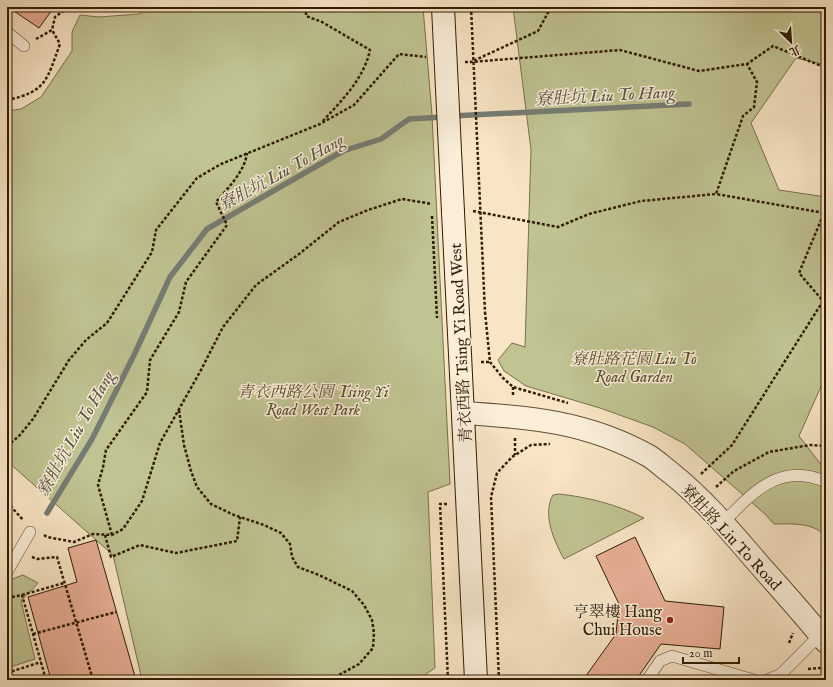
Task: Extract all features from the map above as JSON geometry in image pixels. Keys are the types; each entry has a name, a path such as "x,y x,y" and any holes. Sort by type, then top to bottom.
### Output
{"main road":[{"name":"青衣西路 Tsing Yi Road West","path":"443,7 476,680"},
{"name":"寮肚路 Liu To Road","path":"463,413 514,416 584,428 651,457 688,487 723,523 823,638"}],"lane":[{"path":"7,32 24,46"},
{"path":"723,523 751,494 769,482 780,478 806,475 826,482"},
{"path":"7,572 19,551 29,528"},
{"path":"767,680 782,677 823,638"},
{"path":"647,680 660,661 672,656 754,680"}],"path":[{"path":"7,100 23,97 37,90 48,77 60,44 52,30 55,17 70,7"},
{"path":"306,7 306,16 322,22 370,50 368,61 350,90 320,124"},
{"path":"471,7 485,312 490,362"},
{"path":"471,62 538,31 551,7"},
{"path":"24,46 52,30"},
{"path":"464,62 528,59 620,50 699,71 747,64 773,46 826,68"},
{"path":"7,446 19,436 33,419 69,360 86,340 107,323 152,252 156,230 198,178 221,164 320,124 354,105 398,54 428,58"},
{"path":"716,194 743,116 754,107 757,82 747,64"},
{"path":"112,535 98,485 106,450 147,392 150,360 179,312 186,282 227,225 216,202 230,186 246,161 247,153"},
{"path":"472,211 558,227 589,214 641,201 716,194 825,213 798,273 823,301 732,445 699,476"},
{"path":"42,534 47,537 74,542 93,534 112,535 123,529 142,500 160,443 202,370 223,327 256,285 299,254 339,222 368,210 402,199 433,204"},
{"path":"179,410 191,471 197,487 211,504 281,533 290,544 292,557 298,567 352,592 364,604 372,620 374,633 373,648 359,664 333,680"},
{"path":"499,680 491,497 497,473 512,458 531,445 554,444"},
{"path":"713,491 734,471 769,452 810,445 826,446"},
{"path":"7,502 29,528"},
{"path":"448,504 440,504 448,680"},
{"path":"105,535 111,557 140,545 176,553 237,541 240,517"},
{"path":"19,525 23,520"},
{"path":"19,551 37,559 57,557 93,680"},
{"path":"7,598 64,583"},
{"path":"22,595 46,680"},
{"path":"33,634 116,612"},
{"path":"788,646 794,635 792,629"},
{"path":"7,673 41,662"},
{"path":"804,669 820,668 826,676"}],"green space":[{"name":"青衣西路公園 Tsing Yi Road West Park","path":"152,7 423,7 432,115 450,484 428,492 435,668 426,674 426,680 142,680 113,555 7,461 7,111 21,109 41,97 72,51 72,32 80,15 99,17 139,14"},
{"name":"寮肚路花園 Liu To Road Garden","path":"513,7 826,7 826,65 796,58 751,123 779,190 826,197 826,381 823,382 799,436 826,471 826,536 820,531 808,526 795,524 774,524 766,515 685,444 653,427 600,408 526,386 504,371 498,360 512,343 525,347 531,150"},
{"path":"559,494 603,502 644,518 564,559 553,536 549,519 550,502 553,495"},
{"path":"23,575 38,583 21,601 35,659 7,668 7,581"}],"building":[{"path":"8,7 54,7 39,28"},
{"name":"亨翠樓 Hang Chui House","path":"635,537 665,601 724,607 720,649 661,644 636,680 583,680 616,634 619,604 596,556"},
{"path":"96,540 136,680 51,680 28,597 77,582 68,548"}],"waterway":[{"name":"寮肚坑 Liu To Hang","path":"452,116 689,104"},
{"name":"寮肚坑 Liu To Hang","path":"47,513 92,439 135,353 170,277 207,229 343,151 381,139 409,119 443,117"}],"place":[{"name":"亨翠樓 Hang Chui House","path":"670,620"}]}
